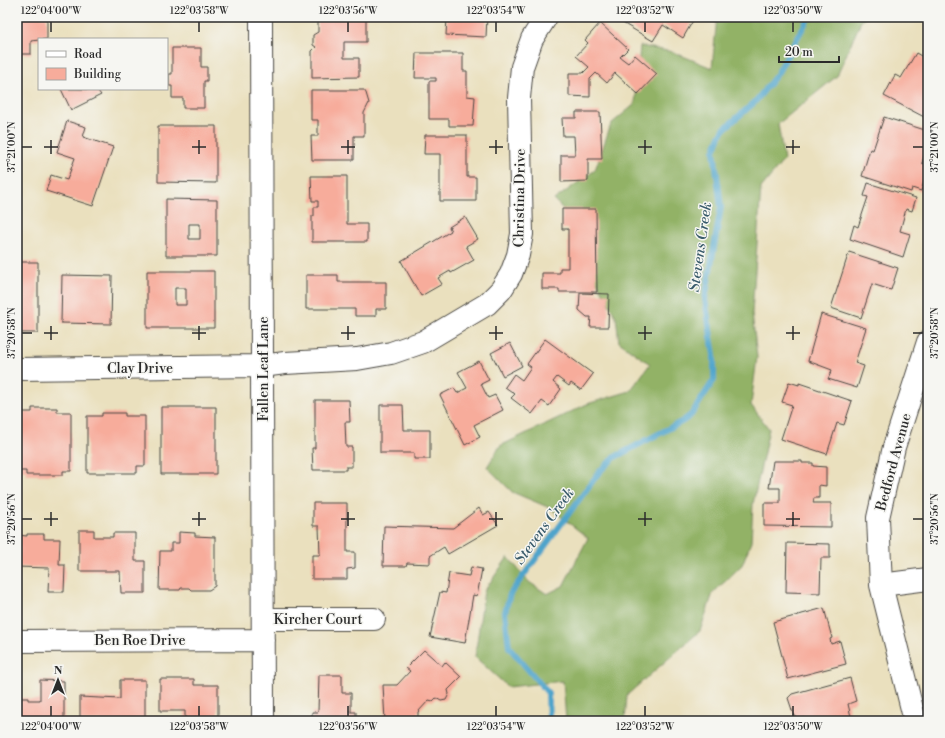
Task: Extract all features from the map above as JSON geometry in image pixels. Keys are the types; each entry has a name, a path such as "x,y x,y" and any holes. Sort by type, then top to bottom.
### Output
{"street":[{"name":"Fallen Leaf Lane","path":"261,17 263,721"},
{"name":"Christina Drive","path":"262,366 284,363 357,359 391,353 423,342 457,323 487,304 501,290 511,274 518,256 522,234 519,98 522,67 532,39 546,17"},
{"name":"Bedford Avenue","path":"915,721 881,585 878,518 894,447 928,342"},
{"name":"Clay Drive","path":"17,369 262,366"},
{"path":"881,585 928,579"},
{"name":"Kircher Court","path":"263,630 374,619"},
{"name":"Ben Roe Drive","path":"17,641 263,630"}],"green space":[{"path":"717,17 866,17 861,21 837,76 778,124 784,160 761,188 752,313 757,357 751,405 769,429 753,504 751,542 742,565 713,593 700,631 627,695 625,721 566,721 563,681 508,687 475,657 484,591 508,557 529,582 547,594 563,586 588,538 550,508 512,492 487,467 500,446 587,404 630,391 650,364 619,342 616,317 589,267 576,222 554,200 595,170 611,124 635,104 640,46 673,52 712,68"}],"building":[{"path":"17,17 47,17 47,38 38,38 38,40 31,41 31,54 17,54"},
{"path":"318,17 366,17 366,42 344,42 344,58 359,58 359,77 312,78 312,51 316,47 313,45 313,35 318,32"},
{"path":"447,17 487,17 486,37 446,35"},
{"path":"617,17 695,17 683,38 663,25 653,41 616,19"},
{"path":"600,23 628,49 620,57 628,63 635,55 657,74 638,94 615,73 607,83 596,73 590,79 590,97 569,96 569,73 583,73 589,67 576,56 588,43 585,40"},
{"path":"172,48 201,48 201,67 207,67 207,81 204,81 204,108 183,108 183,98 172,98 172,86 169,86 169,74 172,74"},
{"path":"416,53 463,53 463,71 467,71 467,96 475,97 473,126 449,126 449,119 429,119 429,81 436,81 436,78 415,78"},
{"path":"916,53 928,60 928,119 884,96 895,75 901,78"},
{"path":"61,90 100,90 98,91 101,95 71,110"},
{"path":"311,90 364,90 366,93 369,103 364,113 364,136 354,136 354,160 312,160 311,136 318,136 318,120 311,120"},
{"path":"576,112 600,112 602,159 588,159 588,181 561,182 561,155 575,155 574,136 563,136 562,118 576,118"},
{"path":"884,117 928,131 928,143 922,163 928,165 928,169 921,191 912,188 911,192 862,176 870,149 873,150"},
{"path":"67,121 86,127 83,137 113,147 93,206 46,191 51,175 67,180 75,158 57,152"},
{"path":"158,126 216,126 216,183 158,182"},
{"path":"425,135 467,135 467,177 476,177 476,201 440,201 440,154 424,154"},
{"path":"311,176 347,176 347,224 367,224 367,242 312,242 312,216 314,216 314,207 318,207 318,201 312,201"},
{"path":"868,183 916,198 912,211 906,209 900,231 910,234 903,257 850,239 854,225 858,227 868,197 864,196"},
{"path":"166,199 217,200 217,256 166,256","holes":["189,224 200,224 200,239 189,239"]},
{"path":"562,209 596,209 597,292 559,292 559,289 542,289 542,273 560,273 560,268 568,268 568,229 562,229"},
{"path":"465,217 478,239 466,246 474,260 451,273 450,271 438,278 442,284 421,296 401,261 451,231 449,227"},
{"path":"849,252 898,268 891,290 872,284 861,318 831,308"},
{"path":"17,262 38,262 38,333 17,333"},
{"path":"147,271 214,271 214,328 147,328","holes":["175,288 186,288 186,305 175,305"]},
{"path":"62,275 112,276 111,324 61,323"},
{"path":"306,275 338,275 338,282 386,282 386,309 376,309 376,316 355,316 355,309 306,309"},
{"path":"580,293 609,294 608,327 590,327 591,317 587,317 579,310"},
{"path":"821,314 866,328 855,363 864,366 857,388 828,379 832,370 808,361"},
{"path":"545,339 593,374 581,390 571,383 569,386 557,377 553,382 561,389 549,406 542,401 532,414 511,398 515,394 505,387 514,374 522,380 531,367 527,364"},
{"path":"510,343 522,366 503,376 491,353"},
{"path":"479,361 489,380 481,384 488,398 495,395 503,410 474,425 480,437 465,445 440,395 454,388 457,393 467,388 458,372"},
{"path":"789,382 799,385 799,383 852,401 844,425 837,423 827,454 781,439 792,405 782,402"},
{"path":"315,400 349,400 350,422 345,422 346,447 352,447 352,467 346,467 346,470 313,470 312,448 315,448"},
{"path":"380,405 403,405 404,430 430,430 430,459 414,459 414,453 380,453"},
{"path":"161,407 216,407 216,474 161,474"},
{"path":"32,408 57,408 57,412 71,412 71,471 63,471 63,475 26,475 26,471 17,471 17,412 32,412"},
{"path":"102,413 125,413 125,416 145,416 145,466 137,466 137,473 87,473 87,416 102,416"},
{"path":"773,461 802,461 802,463 813,463 813,466 826,467 826,486 819,485 819,498 814,498 813,503 831,503 831,527 764,526 764,503 780,503 780,488 769,488"},
{"path":"313,503 347,503 347,552 355,552 355,568 347,569 347,579 312,579 312,555 320,555 319,526 313,526"},
{"path":"479,508 483,515 489,512 498,525 448,554 444,547 430,556 430,564 407,563 406,566 383,566 384,526 453,528"},
{"path":"79,530 94,530 94,537 113,537 113,533 135,533 135,561 145,561 145,593 121,593 120,571 79,571"},
{"path":"179,532 195,533 195,536 215,537 215,586 209,590 191,590 189,588 181,588 180,590 159,590 160,551 171,551 171,543 179,543"},
{"path":"27,534 44,534 44,539 60,539 59,565 65,565 64,592 48,592 49,568 17,567 17,535 27,536"},
{"path":"787,543 830,544 830,558 821,558 820,593 786,592"},
{"path":"471,567 482,569 477,596 473,595 465,643 430,637 440,592 446,593 449,573 469,576"},
{"path":"824,608 832,638 830,639 831,644 840,641 846,664 788,679 773,622"},
{"path":"424,650 442,666 445,662 461,677 448,690 449,694 446,700 441,701 436,698 433,701 429,700 418,712 418,721 385,721 383,685 397,685 410,671 406,668"},
{"path":"319,675 342,675 342,693 351,693 351,712 356,712 356,721 312,721 312,712 318,712"},
{"path":"850,678 856,701 848,704 852,721 805,721 804,718 798,719 794,716 788,698 792,694"},
{"path":"160,679 194,679 194,685 218,685 218,721 185,720 185,711 160,711"},
{"path":"40,680 64,681 64,721 17,721 17,698 40,700"},
{"path":"120,680 145,680 145,721 80,721 80,697 120,699"}],"waterway":[{"name":"Stevens Creek","path":"549,721 548,693 509,647 505,612 510,594 600,471 615,457 683,421 691,415 714,380 714,355 705,299 721,207 714,151 724,129 755,102 777,74 809,17"}]}
